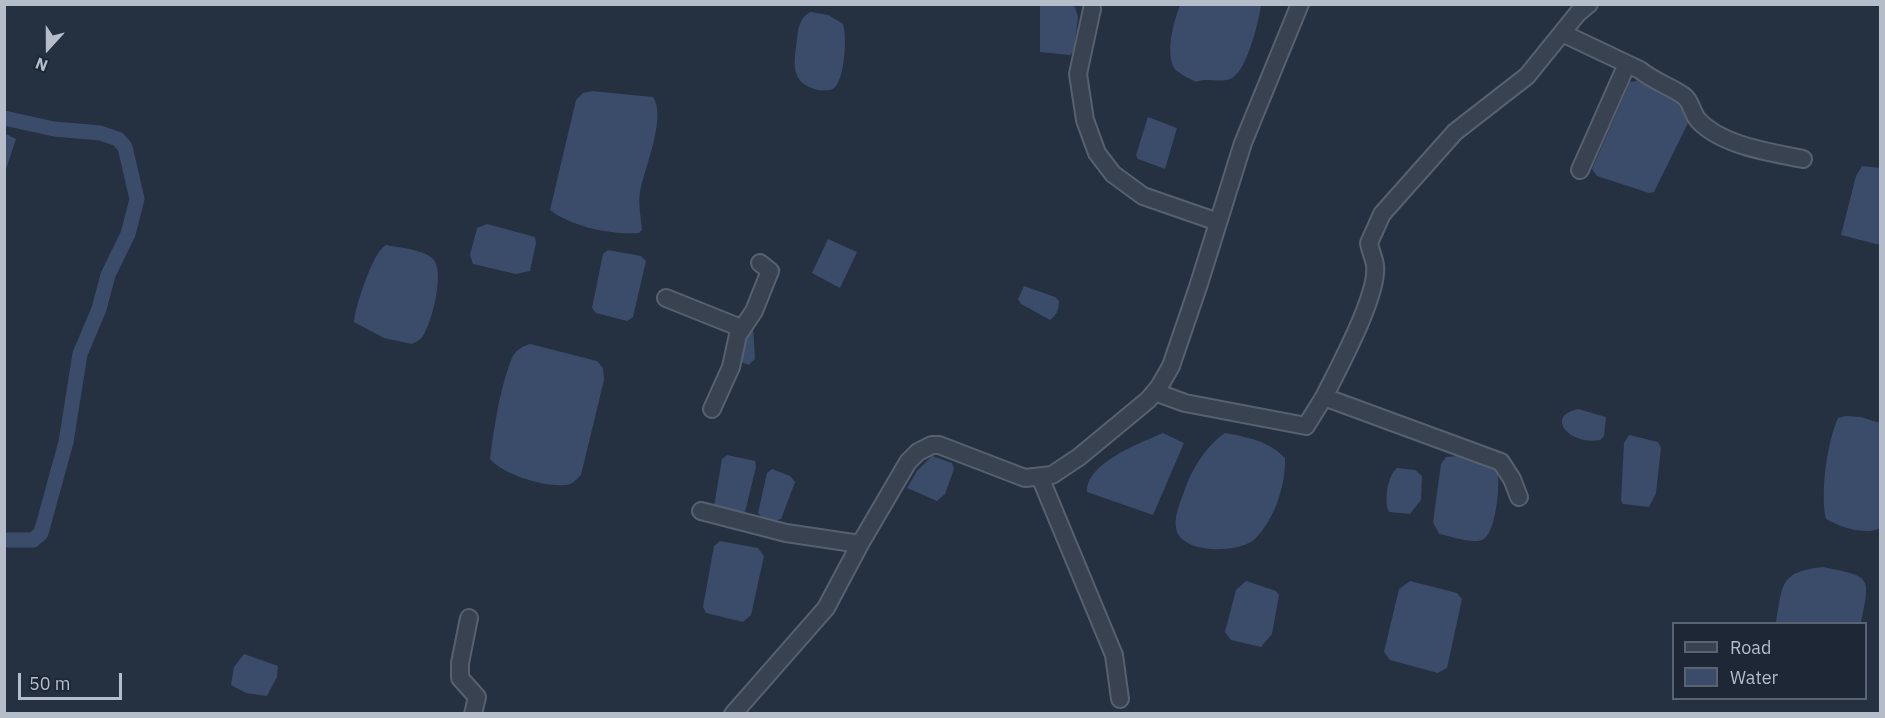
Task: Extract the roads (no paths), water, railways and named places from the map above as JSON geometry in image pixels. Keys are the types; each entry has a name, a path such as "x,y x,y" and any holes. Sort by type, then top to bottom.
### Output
{"street":[{"path":"1155,392 1185,404 1306,426 1324,397 1360,324 1376,265 1369,243 1382,214 1455,132 1527,76 1589,4"},
{"path":"733,714 826,608 908,462 918,452 932,445 939,445 1025,478 1040,477 1063,469 1155,392 1165,378 1176,353 1243,143 1300,5"},
{"path":"1092,9 1078,74 1085,120 1097,153 1113,174 1143,196 1218,222"},
{"path":"1562,33 1627,64 1686,97 1698,120 1719,135 1755,148 1803,159"},
{"path":"1580,170 1627,64"},
{"path":"712,409 731,367 741,328 754,311 770,271 759,264"},
{"path":"666,298 741,328"},
{"path":"1324,397 1501,462 1512,479 1519,497"},
{"path":"1040,477 1114,655 1120,699"},
{"path":"701,511 786,533 860,544"},
{"path":"469,618 460,673 463,682 477,697 473,714"}],"water":[{"path":"1071,5 1075,7 1078,17 1074,52 1070,55 1040,52 1040,6"},
{"path":"1180,5 1261,5 1247,56 1232,78 1196,82 1175,69 1170,52 1173,27"},
{"path":"811,12 828,15 843,24 845,47 843,66 838,82 830,90 809,87 802,82 796,71 795,56 799,27 804,16"},
{"path":"1637,81 1689,108 1689,121 1654,192 1649,193 1597,176 1592,169 1630,82"},
{"path":"592,91 653,97 657,106 656,130 640,192 642,230 639,233 617,233 593,229 569,221 550,210 576,100 583,93"},
{"path":"1148,117 1177,128 1165,169 1138,159 1136,155"},
{"path":"4,133 16,139 6,169 4,168"},
{"path":"1862,166 1880,168 1880,245 1841,235 1856,176"},
{"path":"487,224 535,237 536,243 530,271 516,274 473,264 470,255 477,228"},
{"path":"828,239 857,252 840,288 812,273"},
{"path":"386,245 422,253 432,258 436,264 438,284 427,329 423,336 412,344 384,338 354,322 370,268 381,249"},
{"path":"608,250 641,256 646,261 633,317 627,321 596,313 592,308 603,254"},
{"path":"1024,286 1055,297 1059,301 1057,312 1050,320 1021,304 1018,299"},
{"path":"753,325 755,359 749,365 738,361 738,350"},
{"path":"530,344 597,361 603,368 604,380 581,475 567,485 546,484 525,479 496,465 490,459 498,408 508,369 515,353"},
{"path":"1578,409 1606,417 1604,436 1600,440 1580,439 1565,430 1562,424 1563,418"},
{"path":"1861,417 1880,423 1880,528 1874,530 1853,530 1826,519 1824,482 1828,454 1838,418"},
{"path":"1163,433 1184,443 1153,515 1087,492 1089,482 1095,472 1105,463 1129,448"},
{"path":"1225,433 1249,438 1279,452 1285,458 1284,479 1274,511 1256,538 1238,547 1212,549 1199,547 1180,537 1176,528 1179,505 1195,467 1218,438"},
{"path":"1629,435 1658,442 1661,448 1656,493 1649,507 1623,504 1621,500 1624,443"},
{"path":"727,455 755,461 756,467 745,512 741,515 714,506 722,459"},
{"path":"932,456 952,463 954,469 945,494 937,501 907,488 917,471"},
{"path":"1459,456 1497,468 1498,496 1494,519 1487,536 1482,540 1466,540 1439,534 1433,522 1441,464 1446,457"},
{"path":"1397,468 1415,470 1422,476 1421,500 1410,514 1389,512 1387,507 1389,483"},
{"path":"772,469 790,476 795,482 781,519 775,520 765,518 758,513 767,473"},
{"path":"720,541 758,548 764,556 751,615 743,622 706,613 703,607 714,546"},
{"path":"1823,567 1851,573 1864,581 1866,595 1861,622 1776,622 1782,589 1786,582 1798,572"},
{"path":"1246,581 1276,591 1279,595 1272,634 1261,647 1231,640 1225,632 1236,590"},
{"path":"1410,581 1457,593 1462,599 1447,668 1438,673 1390,660 1384,652 1399,589"},
{"path":"244,654 278,666 277,677 267,696 246,693 231,685 234,667"}],"waterway":[{"path":"4,118 54,129 100,133 118,139 125,147 137,199 128,234 108,275 99,309 80,354 66,442 41,533 33,540 4,540"}]}
